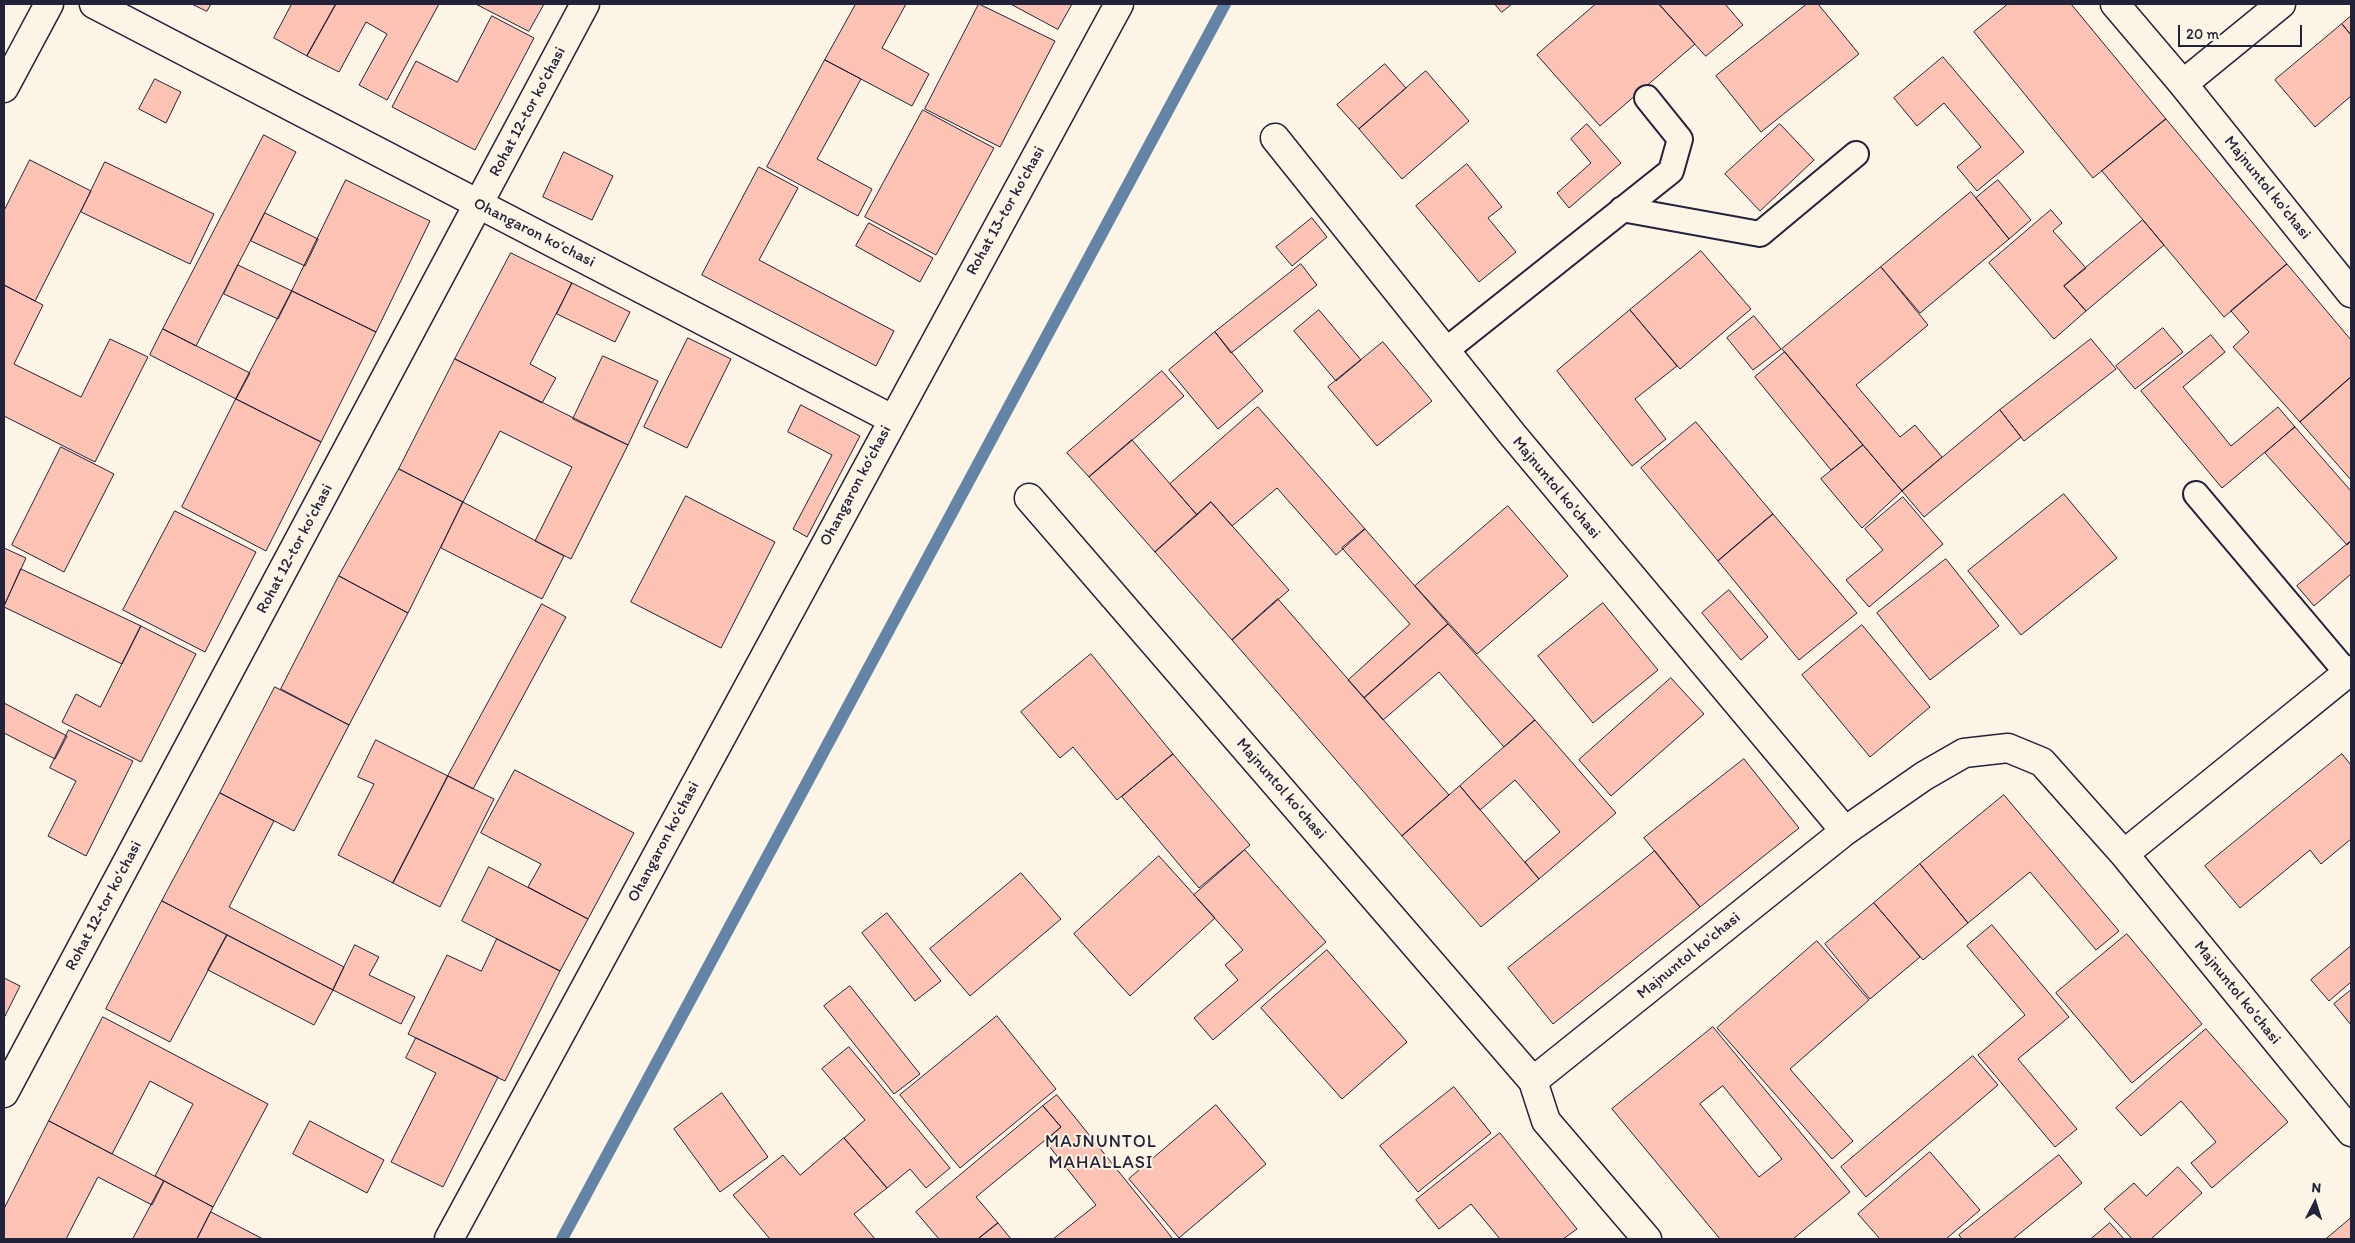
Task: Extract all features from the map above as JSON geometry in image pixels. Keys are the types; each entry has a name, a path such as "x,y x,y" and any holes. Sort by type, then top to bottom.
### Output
{"street":[{"path":"4,88 49,4"},
{"name":"Ohangaron koʻchasi","path":"94,4 892,419 449,1239"},
{"name":"Rohat 12-tor ko‘chasi","path":"4,1094 586,4"},
{"name":"Rohat 13-tor ko‘chasi","path":"892,419 1119,4"},
{"name":"Majnuntol ko'chasi","path":"2115,4 2183,84 2351,293"},
{"path":"2183,84 2281,4"},
{"name":"Majnuntol ko'chasi","path":"1275,138 1445,351 1759,731 1845,831"},
{"name":"Majnuntol ko'chasi","path":"1029,498 1533,1081 1546,1121 1647,1239"},
{"path":"2124,854 2349,672"},
{"name":"Majnuntol ko'chasi","path":"1533,1081 1845,831 1924,776 1964,753 2008,748 2042,762 2124,854 2351,1132"}],"lane":[{"path":"1445,351 1671,171 1680,139 1648,98"},
{"path":"1622,210 1760,234 1856,154"},
{"path":"2196,494 2349,672"}],"building":[{"path":"192,4 211,4 207,11"},
{"path":"292,4 336,4 307,56 274,38"},
{"path":"336,4 439,4 387,100 359,85 387,34 366,22 339,72 307,56"},
{"path":"476,4 544,4 529,31"},
{"path":"856,4 906,4 882,48 929,74 912,106 825,60"},
{"path":"979,4 1055,41 1000,147 925,109"},
{"path":"1011,4 1072,4 1058,29"},
{"path":"1495,4 1512,4 1502,12"},
{"path":"1596,4 1659,4 1695,44 1600,126 1537,55"},
{"path":"1659,4 1725,4 1743,25 1706,56"},
{"path":"1807,4 1818,4 1859,54 1761,132 1716,76"},
{"path":"2008,4 2071,4 2166,119 2093,178 1974,32"},
{"path":"492,16 534,38 475,150 392,107 416,61 457,82"},
{"path":"2351,16 2351,35 2342,24"},
{"path":"2342,24 2351,35 2351,96 2315,127 2275,80"},
{"path":"1943,57 2024,152 1977,191 1957,167 1981,147 1944,103 1917,126 1894,98"},
{"path":"825,60 861,79 817,159 872,189 858,216 767,167"},
{"path":"1385,64 1406,88 1359,129 1337,105"},
{"path":"1426,71 1469,121 1402,179 1359,129"},
{"path":"155,79 181,92 166,123 139,109"},
{"path":"923,110 994,148 936,255 865,217"},
{"path":"2166,119 2287,264 2224,317 2102,171"},
{"path":"1587,124 1621,163 1569,208 1557,193 1591,163 1571,139"},
{"path":"1780,124 1814,160 1760,211 1725,174"},
{"path":"264,135 296,152 196,346 163,329"},
{"path":"564,152 613,176 592,220 543,197"},
{"path":"30,160 91,191 35,301 4,285 4,211"},
{"path":"105,162 214,214 190,264 81,212"},
{"path":"1467,164 1502,207 1488,218 1516,252 1479,282 1416,206"},
{"path":"759,167 798,188 759,260 894,331 876,366 702,275"},
{"path":"346,180 430,221 376,332 292,291"},
{"path":"1998,180 2031,220 2009,239 1976,198"},
{"path":"1971,192 2009,239 1920,313 1881,267"},
{"path":"2051,210 2062,223 2053,231 2086,268 2064,286 2086,311 2054,339 1989,263"},
{"path":"265,213 318,239 305,266 251,241"},
{"path":"1312,218 1327,237 1292,266 1276,247"},
{"path":"2143,220 2164,245 2086,311 2064,286"},
{"path":"869,223 933,258 920,282 856,246"},
{"path":"1701,251 1751,309 1680,369 1630,310"},
{"path":"511,253 572,283 530,364 556,378 542,403 455,359"},
{"path":"1301,264 1317,285 1231,353 1215,332"},
{"path":"2287,264 2351,340 2351,377 2300,422 2233,347 2249,332 2231,311"},
{"path":"238,265 292,291 278,319 224,294"},
{"path":"1881,267 1928,325 1856,385 1900,437 1915,425 1942,457 1902,491 1782,349"},
{"path":"572,283 630,312 615,342 557,314"},
{"path":"4,285 43,305 14,364 81,397 110,339 148,357 95,462 4,416"},
{"path":"292,291 376,332 321,442 236,399"},
{"path":"1319,310 1361,360 1336,381 1294,331"},
{"path":"1630,310 1677,366 1635,399 1666,439 1632,466 1557,371"},
{"path":"1754,316 1781,349 1753,370 1727,338"},
{"path":"2163,328 2183,352 2135,389 2116,366"},
{"path":"163,329 250,373 236,399 150,355"},
{"path":"1215,332 1263,391 1218,429 1169,370"},
{"path":"2211,335 2225,352 2183,387 2231,446 2278,407 2295,427 2222,488 2141,391"},
{"path":"688,338 731,359 687,448 644,427"},
{"path":"2091,339 2116,369 2024,441 2000,410"},
{"path":"1383,342 1432,401 1377,446 1328,387"},
{"path":"1785,352 1863,445 1831,470 1755,377"},
{"path":"603,356 658,381 628,445 573,419"},
{"path":"455,359 628,445 571,559 535,541 572,467 500,431 463,502 399,469"},
{"path":"1162,371 1184,396 1089,477 1067,453"},
{"path":"2351,377 2351,480 2300,422"},
{"path":"236,399 321,442 266,551 182,507"},
{"path":"801,405 860,436 807,537 793,529 832,455 788,432"},
{"path":"1258,407 1365,529 1336,555 1277,488 1232,526 1211,502 1197,515 1170,484"},
{"path":"2000,410 2021,437 1924,517 1902,491"},
{"path":"1696,422 1773,514 1718,561 1641,468"},
{"path":"2295,427 2351,491 2351,541 2347,545 2265,453"},
{"path":"1132,440 1197,515 1155,552 1089,477"},
{"path":"1863,445 1902,491 1862,528 1821,479"},
{"path":"61,447 114,474 64,572 12,545"},
{"path":"399,469 463,502 408,613 339,576"},
{"path":"2064,494 2117,558 2021,635 1968,571"},
{"path":"686,496 775,542 721,648 631,602"},
{"path":"1903,497 1943,544 1869,607 1846,580 1883,550 1865,529"},
{"path":"463,502 564,556 542,599 441,548"},
{"path":"1211,502 1289,590 1232,640 1155,552"},
{"path":"1508,506 1568,576 1477,654 1415,586"},
{"path":"175,511 256,552 205,652 123,610"},
{"path":"1773,514 1857,613 1799,660 1718,561"},
{"path":"1365,529 1448,624 1364,698 1348,680 1410,624 1342,548"},
{"path":"2351,541 2351,574 2314,606 2297,586"},
{"path":"4,548 26,558 4,606"},
{"path":"1946,559 1999,626 1930,680 1877,613"},
{"path":"21,569 141,626 122,664 4,607"},
{"path":"339,576 408,613 349,725 281,689"},
{"path":"1729,590 1768,637 1741,660 1702,613"},
{"path":"1278,599 1449,795 1402,836 1232,640"},
{"path":"1603,603 1658,670 1593,723 1538,656"},
{"path":"542,604 566,617 473,789 448,776"},
{"path":"1448,624 1535,720 1504,747 1439,672 1383,720 1364,698"},
{"path":"1862,625 1930,707 1870,757 1802,675"},
{"path":"141,626 196,654 141,762 62,722 76,694 100,707"},
{"path":"1091,654 1173,754 1117,800 1073,747 1060,758 1021,712"},
{"path":"1671,678 1704,714 1611,796 1579,760"},
{"path":"275,687 349,725 294,831 220,793"},
{"path":"4,703 67,736 55,759 4,733"},
{"path":"1535,720 1616,813 1539,879 1525,862 1560,832 1515,780 1480,810 1460,786"},
{"path":"69,730 133,761 86,856 48,836 76,781 50,768"},
{"path":"376,740 448,776 393,883 338,855 374,784 358,777"},
{"path":"1173,754 1250,845 1199,888 1122,797"},
{"path":"2342,754 2351,765 2351,839 2321,864 2310,850 2240,908 2205,866"},
{"path":"1744,759 1799,828 1700,907 1644,838"},
{"path":"515,770 634,833 588,919 528,887 541,864 481,833"},
{"path":"448,776 494,799 440,907 393,883"},
{"path":"1460,786 1539,879 1481,927 1402,836"},
{"path":"220,793 274,821 229,907 344,967 333,990 162,901"},
{"path":"2004,795 2119,931 2096,950 2030,872 1968,923 1920,864"},
{"path":"1245,850 1326,942 1213,1040 1194,1018 1238,980 1225,965 1243,950 1194,895"},
{"path":"1655,851 1700,907 1553,1024 1508,968"},
{"path":"1159,856 1215,918 1130,996 1074,934"},
{"path":"1920,864 1968,923 1923,960 1874,903"},
{"path":"489,867 588,919 560,971 462,921"},
{"path":"1021,873 1061,919 970,996 930,949"},
{"path":"162,901 227,935 170,1042 106,1009"},
{"path":"1874,903 1920,957 1870,999 1825,944"},
{"path":"887,913 941,981 915,1001 862,933"},
{"path":"1992,925 2069,1017 2018,1059 2077,1129 2055,1147 1978,1055 2025,1015 1967,946"},
{"path":"2127,934 2202,1024 2132,1083 2056,993"},
{"path":"227,935 333,990 314,1025 208,970"},
{"path":"497,939 560,971 505,1081 408,1034 447,955 481,971"},
{"path":"1817,941 1869,1000 1790,1069 1853,1141 1832,1159 1717,1028"},
{"path":"355,945 379,957 369,975 415,997 401,1024 333,990"},
{"path":"2351,946 2351,982 2329,1001 2311,980"},
{"path":"1327,950 1407,1042 1342,1099 1261,1008"},
{"path":"4,978 20,986 4,1018"},
{"path":"850,986 920,1074 894,1094 824,1006"},
{"path":"2351,990 2351,1025 2334,1004"},
{"path":"997,1016 1056,1089 960,1168 900,1095"},
{"path":"103,1017 268,1104 213,1207 155,1176 193,1104 150,1081 112,1154 49,1121"},
{"path":"1713,1027 1850,1192 1793,1239 1720,1239 1612,1109","holes":["1723,1086 1782,1159 1759,1177 1700,1104"]},
{"path":"2206,1029 2288,1122 2212,1188 2191,1163 2216,1142 2181,1101 2141,1136 2116,1108"},
{"path":"416,1038 498,1077 443,1187 391,1162 436,1073 406,1058"},
{"path":"849,1047 950,1168 926,1188 910,1169 887,1188 844,1138 865,1120 822,1069"},
{"path":"1973,1056 1998,1085 1866,1197 1841,1167"},
{"path":"1454,1087 1491,1133 1418,1192 1380,1146"},
{"path":"722,1093 768,1157 720,1192 674,1129"},
{"path":"1057,1095 1173,1239 1053,1239 1096,1205 1045,1141 1061,1127 1043,1106"},
{"path":"1216,1105 1266,1164 1179,1238 1129,1179"},
{"path":"1043,1106 1061,1127 976,1197 998,1223 978,1239 939,1239 916,1212"},
{"path":"49,1121 164,1181 152,1205 98,1177 66,1239 4,1239 4,1209"},
{"path":"310,1121 384,1160 367,1193 293,1154"},
{"path":"1500,1133 1577,1229 1563,1239 1500,1239 1471,1204 1439,1229 1416,1200"},
{"path":"844,1138 887,1188 854,1214 875,1239 770,1239 733,1195 783,1155 800,1175"},
{"path":"1930,1152 1980,1210 1946,1239 1880,1239 1858,1214"},
{"path":"2059,1155 2082,1183 2013,1239 1962,1239 1959,1235"},
{"path":"2178,1167 2202,1193 2151,1239 2132,1239 2104,1209 2134,1183 2146,1196"},
{"path":"164,1181 213,1207 197,1239 133,1239"},
{"path":"211,1212 263,1239 197,1239"},
{"path":"2351,1218 2351,1239 2326,1239"},
{"path":"998,1223 1011,1239 978,1239"},
{"path":"2110,1223 2124,1239 2091,1239"}],"waterway":[{"path":"562,1239 1225,4"}],"district":[{"name":"MAJNUNTOL MAHALLASI","path":"1101,1152"}]}
